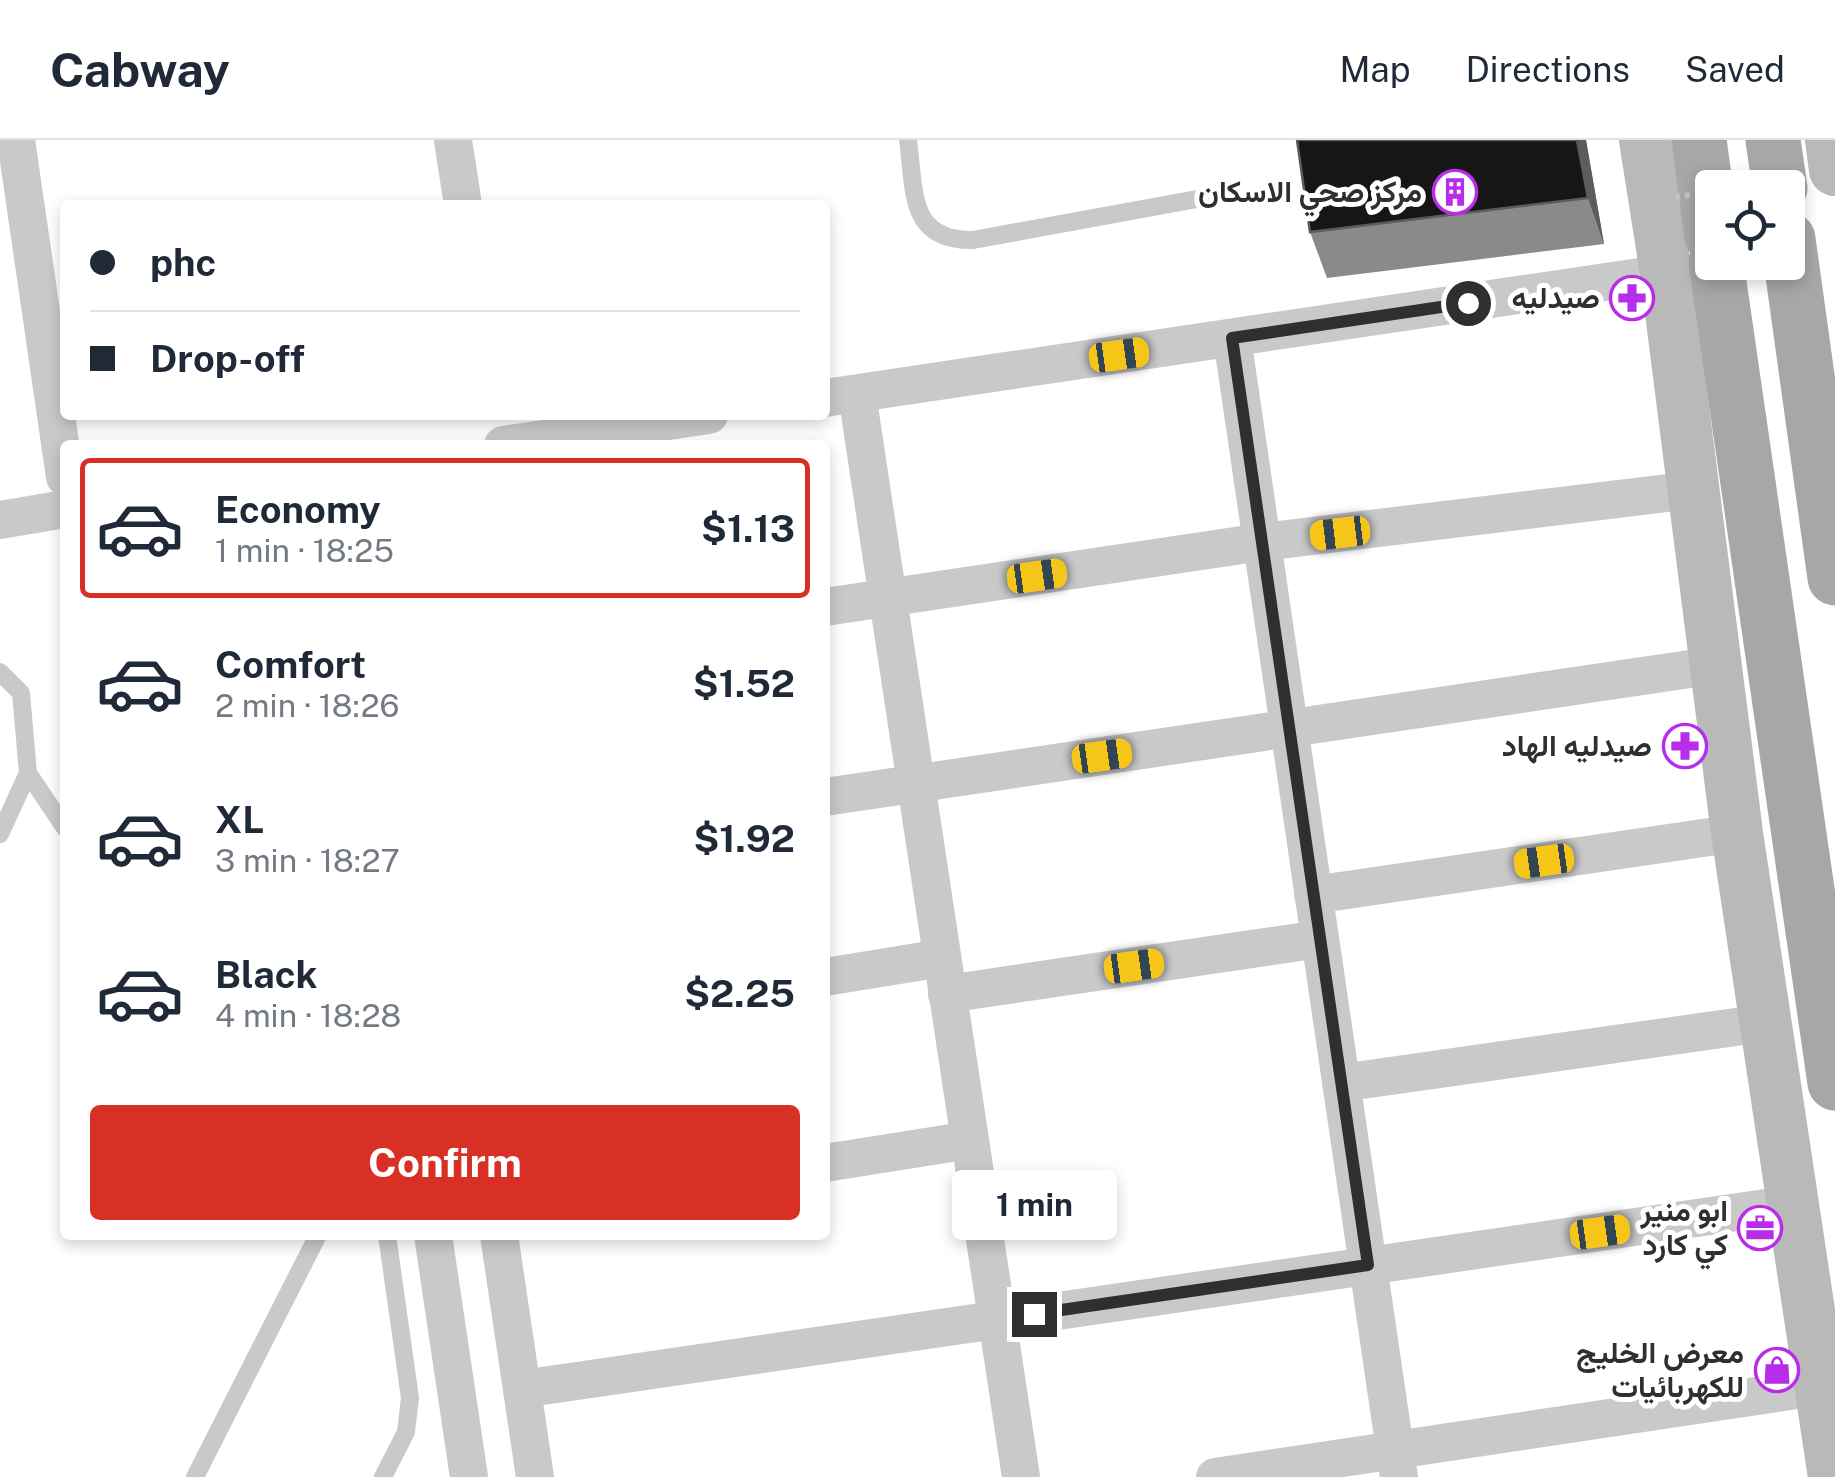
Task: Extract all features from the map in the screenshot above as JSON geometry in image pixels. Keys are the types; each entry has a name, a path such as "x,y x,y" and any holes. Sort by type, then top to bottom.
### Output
{"main road":[{"path":"1699,140 1703,170"},
{"path":"1691,268 1835,1083"},
{"path":"1794,280 1835,578"}],"street":[{"path":"16,140 11,186 60,450"},
{"path":"454,140 462,200"},
{"path":"1645,140 1691,268 1692,490 1764,1023 1834,1477"},
{"path":"1020,1477 887,598 841,396 1691,268"},
{"path":"1232,338 1397,1464"},
{"path":"535,440 674,420"},
{"path":"830,605 1262,542 1692,490"},
{"path":"0,520 60,510"},
{"path":"830,796 1717,666"},
{"path":"1313,895 1737,833"},
{"path":"830,977 945,976 1320,939"},
{"path":"1341,1083 1764,1023"},
{"path":"830,1162 970,1140"},
{"path":"522,1389 1794,1204"},
{"path":"434,1240 468,1477"},
{"path":"500,1240 535,1477"},
{"path":"1216,1477 1397,1464 1823,1386"}],"lane":[{"path":"908,140 916,201 923,221 934,234 954,240 974,240 1219,196"},
{"path":"0,672 21,693 28,773 60,821"},
{"path":"0,834 28,773"},
{"path":"195,1477 315,1240"},
{"path":"383,1477 406,1432 410,1398 389,1240"}],"path":[{"path":"1675,197 1695,194"}],"building":[{"path":"1297,140 1577,140 1588,198 1310,232"}],"place":[{"name":"مركز صحي الاسكان","path":"1455,192"},
{"name":"صيدليه","path":"1632,298"},
{"name":"صيدليه الهاد","path":"1685,746"},
{"name":"ابو منير كي كارد","path":"1760,1228"},
{"name":"معرض الخليج للكهربائيات","path":"1777,1370"}],"route":[{"path":"1034,1314 1368,1265 1232,338 1468,303"}]}
